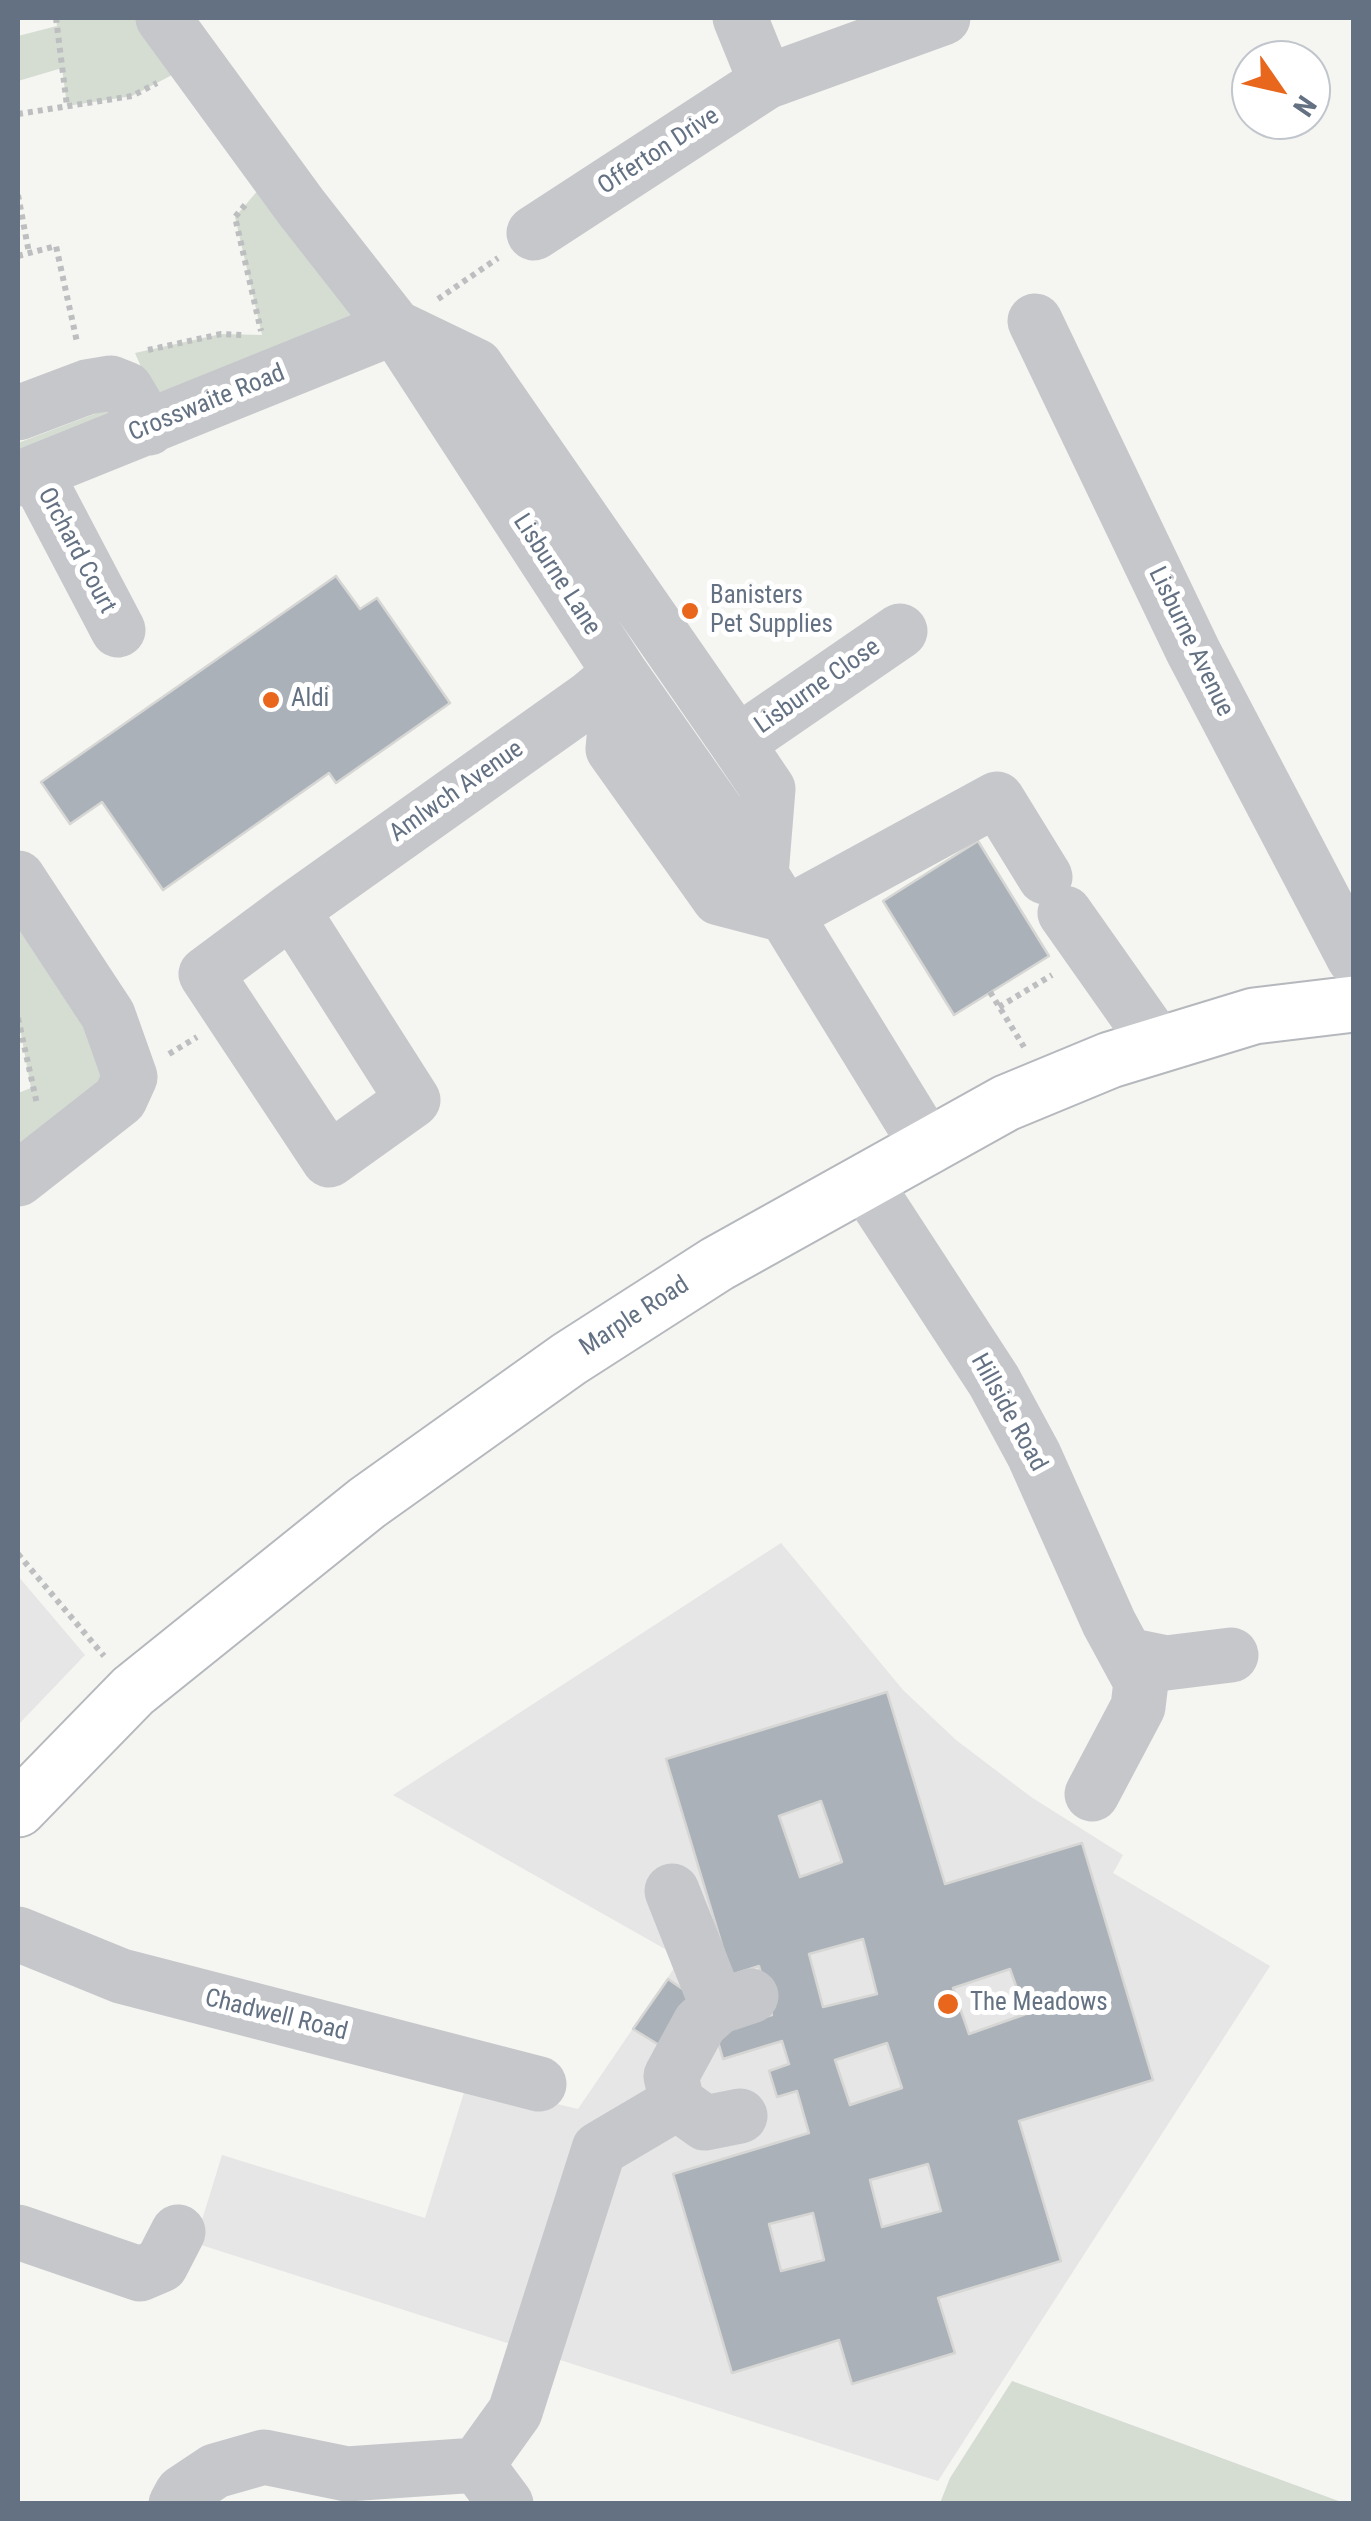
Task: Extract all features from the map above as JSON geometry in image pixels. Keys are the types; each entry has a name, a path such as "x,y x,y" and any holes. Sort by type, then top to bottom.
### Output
{"main road":[{"name":"Marple Road","path":"18,1809 133,1691 366,1502 569,1359 717,1264 1006,1103 1110,1060 1254,1016 1354,1004"}],"street":[{"name":"Lisburne Lane","path":"163,18 301,207 395,327 620,673 773,895 928,1147"},
{"path":"740,18 766,82"},
{"name":"Offerton Drive","path":"534,234 766,82 943,18"},
{"name":"Lisburne Avenue","path":"1035,321 1193,651 1354,958"},
{"name":"Crosswaite Road","path":"26,475 395,327"},
{"path":"395,327 476,366 768,789 773,895 997,799 1067,914 1158,1046"},
{"path":"18,413 87,387 111,383 126,389 149,428"},
{"name":"Orchard Court","path":"26,475 118,630"},
{"name":"Lisburne Close","path":"737,743 900,630"},
{"name":"Amlwch Avenue","path":"292,910 620,673"},
{"path":"18,878 108,1015 130,1077 120,1098 36,1165"},
{"name":"Hillside Road","path":"865,1183 1002,1396 1141,1682 1138,1707 1092,1794"},
{"path":"1127,1655 1166,1663 1231,1655"},
{"path":"672,1891 734,2002 700,2023 671,2076 677,2103 705,2123 740,2116"},
{"name":"Chadwell Road","path":"18,1934 120,1976 539,2084"},
{"path":"176,2504 182,2494 215,2471 264,2457 347,2474 492,2484 599,2148 677,2103"},
{"path":"18,2232 140,2274 160,2265 178,2232"}],"path":[{"path":"56,18 67,106"},
{"path":"18,114 132,96 162,80"},
{"path":"18,196 28,253"},
{"path":"135,353 221,334 262,336 236,217 248,202"},
{"path":"395,327 534,234"},
{"path":"18,256 56,246 87,387"},
{"path":"999,1007 1067,914"},
{"path":"990,992 1049,1086"},
{"path":"18,1018 31,1088 36,1165"},
{"path":"18,1554 133,1691"}],"shaded area":[{"path":"56,18 159,18 193,64 132,96 67,106 62,68 18,81 18,36 57,26"},
{"path":"272,174 395,327 18,479 18,443 123,403 146,378 135,353 221,334 262,335 235,217"},
{"path":"18,926 130,1077 18,1179 18,1093 31,1088 18,1018"},
{"name":"The Meadows","path":"781,1543 903,1690 956,1740 1031,1797 1123,1855 1113,1873 1270,1966 938,2481 195,2243 222,2155 425,2218 467,2083 578,2109 681,1958 393,1795"},
{"path":"18,1576 85,1655 18,1725"},
{"path":"1012,2381 1344,2503 940,2503 950,2478"}],"building":[{"path":"336,576 360,609 377,598 450,703 336,783 329,773 163,890 102,802 70,824 41,782"},
{"path":"978,841 1049,956 954,1015 883,901"},
{"path":"887,1692 945,1884 1082,1843 1153,2080 1019,2121 1061,2261 938,2298 955,2353 852,2384 839,2340 732,2373 673,2174 809,2133 797,2091 777,2097 769,2071 789,2064 782,2041 723,2059 715,2031 772,2015 759,1966 731,1975 666,1759","holes":["821,1801 842,1862 800,1877 779,1816","863,1939 877,1994 823,2007 809,1954","1010,1969 1026,2014 969,2034 953,1988","887,2043 902,2088 850,2105 835,2060","928,2164 941,2211 882,2227 870,2180","813,2213 824,2260 781,2271 769,2224"]},
{"path":"668,1979 697,1999 664,2048 633,2029"}],"place":[{"name":"Banisters Pet Supplies","path":"690,611"},
{"name":"Aldi","path":"271,700"},
{"name":"The Meadows","path":"948,2004"}]}
